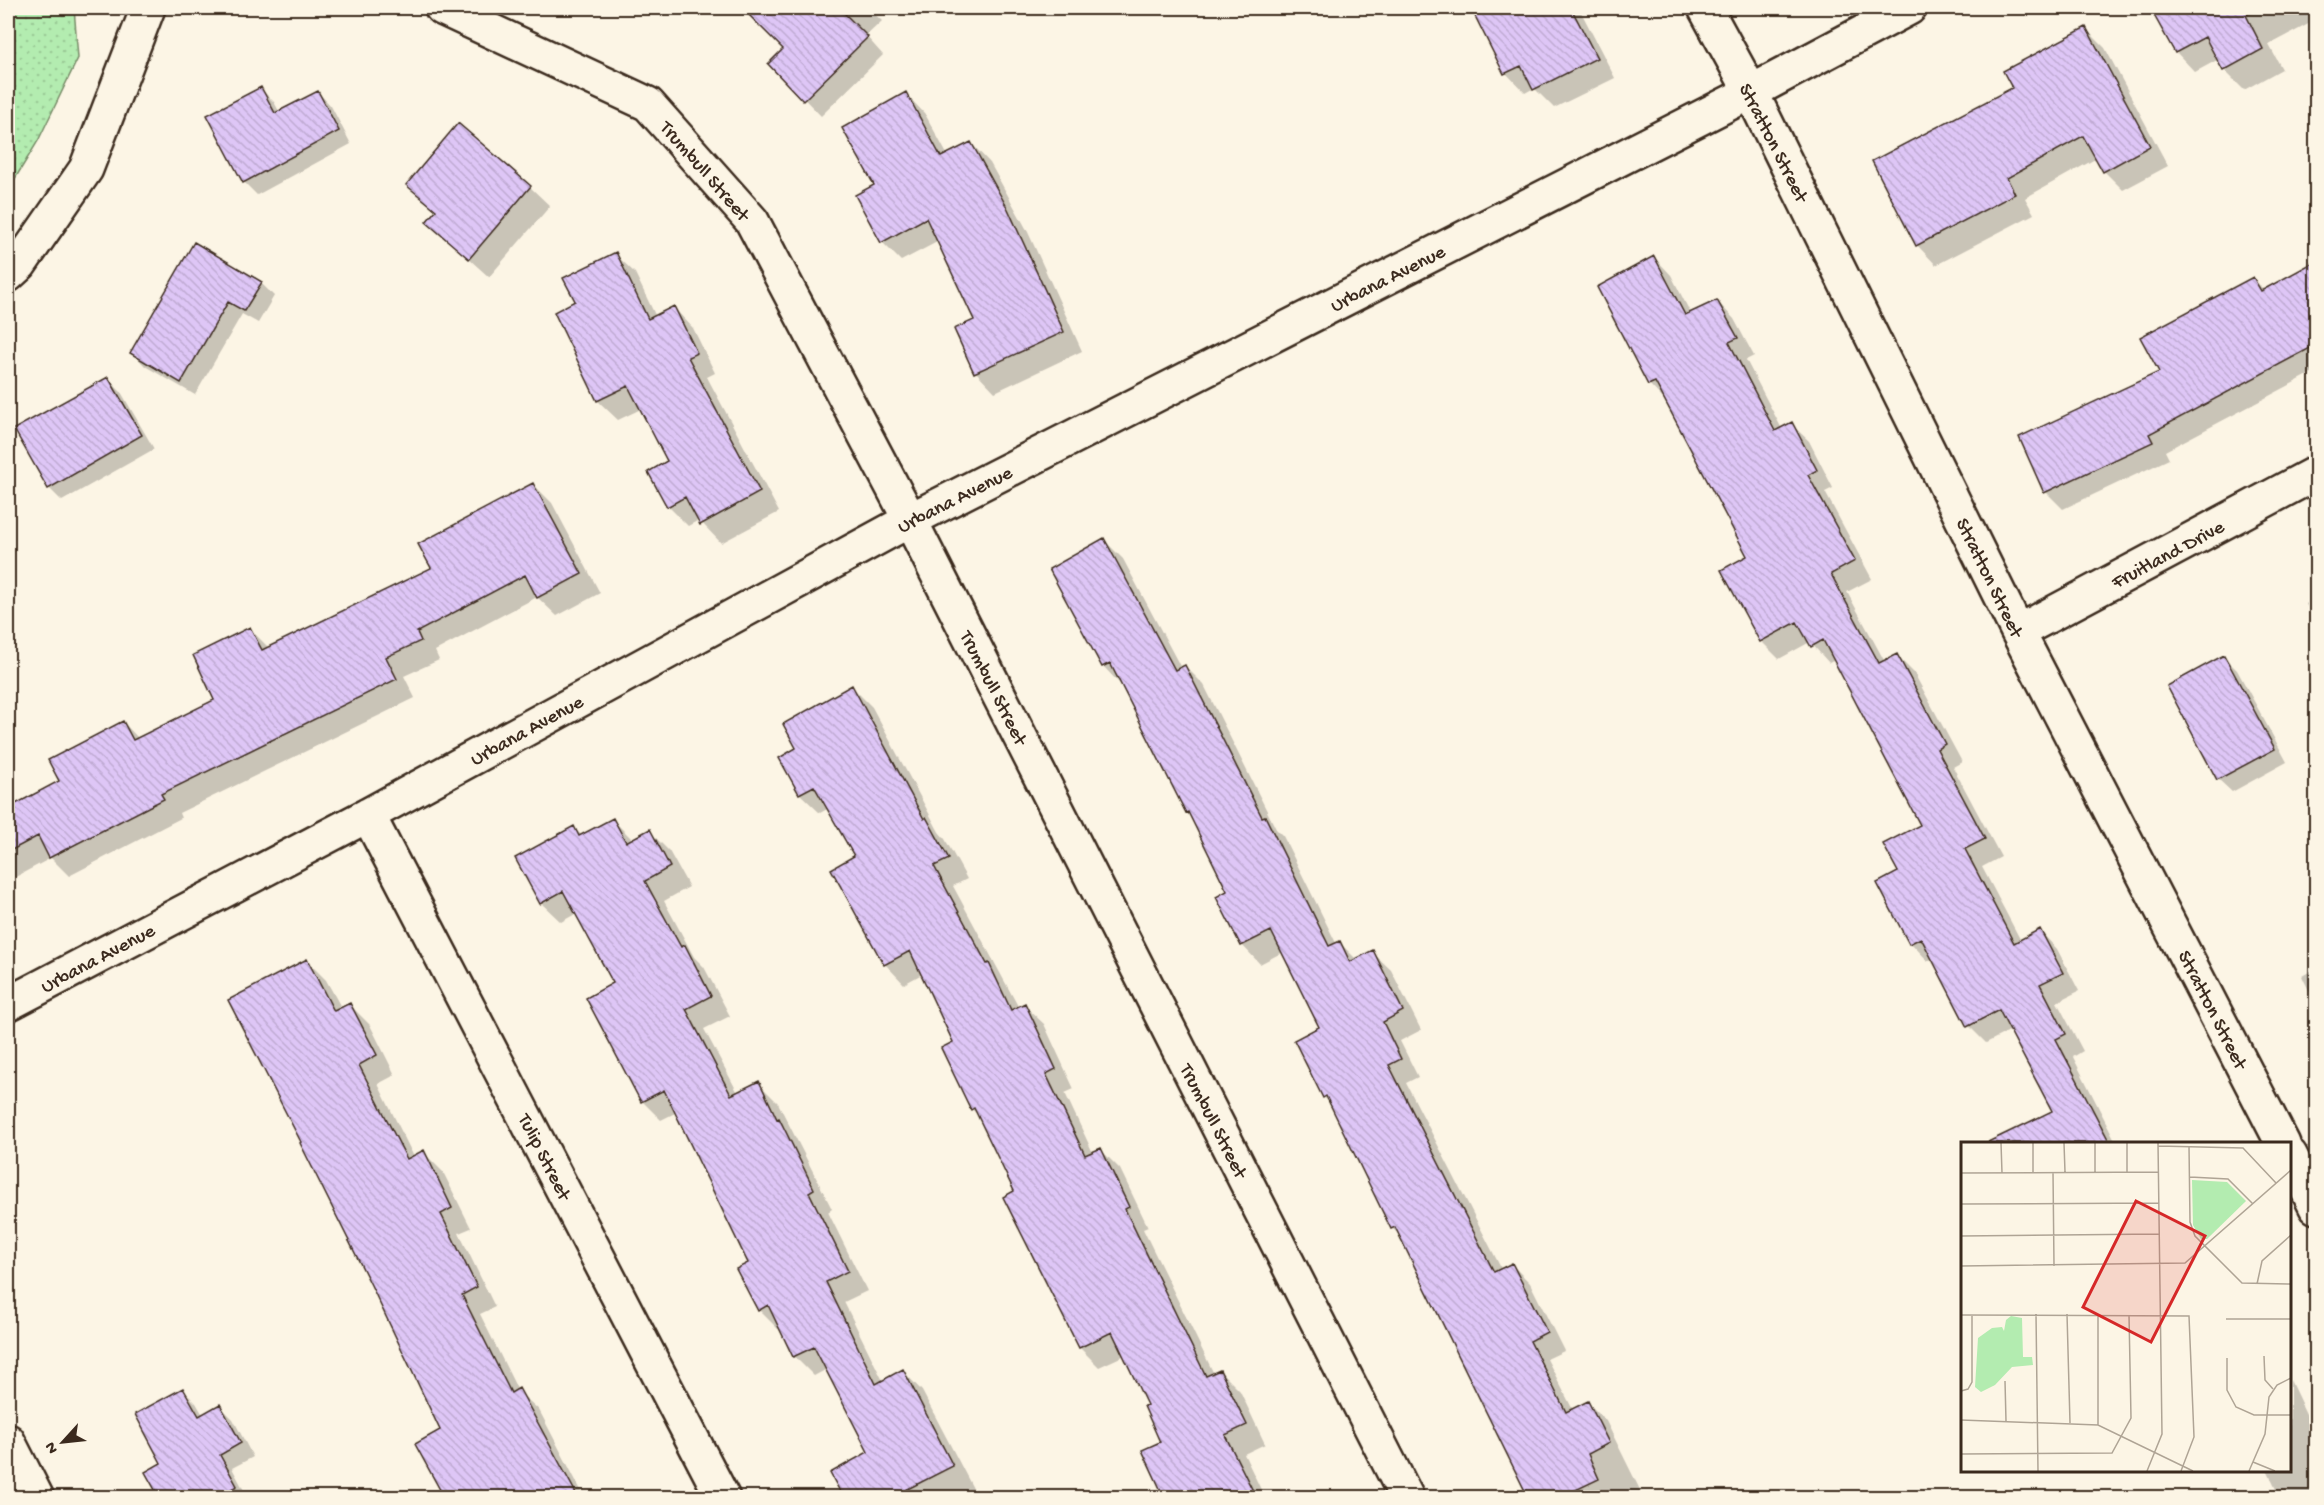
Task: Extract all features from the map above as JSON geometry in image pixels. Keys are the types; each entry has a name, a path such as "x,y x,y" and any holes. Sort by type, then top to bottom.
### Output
{"street":[{"path":"8,274 20,264 86,169 148,8"},
{"name":"Trumbull Street","path":"442,8 648,104 752,221 910,520 1407,1497"},
{"name":"Stratton Street","path":"1705,8 1751,92 2018,632 2282,1142"},
{"name":"Urbana Avenue","path":"8,1004 368,815 910,520 1751,92 1909,8"},
{"name":"Fruitland Drive","path":"2018,632 2316,473"},
{"name":"Tulip Street","path":"368,815 723,1497"},
{"path":"2302,1167 2316,1207"},
{"path":"8,1441 37,1497"}],"green space":[{"path":"8,8 74,8 78,58 38,141 8,190"}],"building":[{"path":"742,8 839,8 868,37 803,101 768,64 783,49"},
{"path":"1471,8 1571,8 1597,58 1533,90 1521,66 1504,74"},
{"path":"2150,8 2260,8 2246,15 2263,49 2223,71 2205,37 2175,53"},
{"path":"2086,27 2150,146 2103,172 2083,136 2007,178 2015,194 1916,246 1872,161 2012,88 2003,71"},
{"path":"261,87 275,113 318,91 339,131 243,183 207,115"},
{"path":"906,92 941,157 971,142 1008,209 1064,332 974,373 954,329 974,320 926,218 881,243 855,195 874,185 842,128"},
{"path":"458,123 531,186 469,259 426,222 436,210 406,185"},
{"path":"194,242 262,282 244,311 228,302 181,383 130,353"},
{"path":"616,252 648,319 674,306 697,353 688,357 760,492 700,525 685,497 667,507 648,472 667,461 628,386 597,401 554,312 575,301 563,278"},
{"path":"1654,256 1685,315 1717,300 1738,338 1729,342 1775,431 1792,422 1817,470 1808,475 1855,561 1831,574 1879,663 1897,654 1945,744 1937,749 1985,839 1965,849 2014,943 2040,929 2063,973 2040,984 2066,1034 2056,1039 2109,1142 1988,1142 2052,1111 1999,1010 1967,1027 1921,938 1909,944 1877,883 1898,872 1883,844 1920,825 1823,640 1811,647 1797,622 1760,642 1721,570 1747,556 1655,382 1648,385 1597,287"},
{"path":"2316,261 2316,345 2149,434 2153,442 2044,493 2019,437 2159,372 2140,337 2253,277 2261,291"},
{"path":"108,377 142,435 48,489 14,429"},
{"path":"533,483 582,574 537,598 525,575 417,632 421,641 386,657 397,679 161,794 164,799 49,858 38,836 8,852 8,808 59,781 48,760 123,721 133,740 214,700 193,655 250,627 262,650 431,568 418,544"},
{"path":"1104,538 1175,670 1185,665 1262,817 1265,816 1329,946 1340,941 1350,962 1373,950 1403,1011 1383,1022 1401,1059 1389,1065 1494,1272 1512,1263 1547,1332 1530,1341 1566,1412 1588,1401 1609,1443 1588,1454 1599,1479 1561,1497 1528,1497 1395,1227 1391,1229 1326,1096 1323,1098 1294,1040 1319,1027 1271,931 1241,946 1216,897 1227,891 1188,812 1186,813 1110,663 1102,667 1049,569"},
{"path":"2224,655 2275,749 2217,780 2167,686"},
{"path":"852,685 924,819 926,817 949,859 934,866 987,964 989,963 1011,1010 1025,1003 1056,1069 1046,1074 1085,1155 1101,1148 1129,1207 1125,1209 1206,1376 1220,1370 1247,1425 1225,1435 1256,1497 1164,1497 1142,1450 1160,1442 1144,1406 1147,1405 1112,1332 1079,1348 1003,1197 1014,1191 974,1108 971,1110 941,1048 953,1042 910,951 884,965 831,869 854,856 814,786 799,794 779,758 796,748 783,724"},
{"path":"613,818 626,842 650,829 670,867 645,881 681,947 685,945 711,996 686,1009 731,1095 759,1081 777,1119 779,1118 814,1189 809,1192 848,1271 826,1282 876,1384 903,1369 953,1466 892,1497 843,1497 830,1473 868,1452 814,1347 793,1357 768,1305 758,1311 736,1269 748,1263 664,1090 641,1102 586,998 613,983 563,891 540,904 515,858 574,826 579,836"},
{"path":"307,959 334,1011 350,1003 377,1055 359,1065 407,1159 424,1150 452,1208 441,1214 477,1287 462,1295 511,1393 519,1388 578,1497 444,1497 415,1444 440,1430 301,1142 228,1000"},
{"path":"183,1388 199,1416 220,1404 241,1443 220,1455 237,1486 216,1497 159,1497 145,1472 161,1463 135,1414"}]}
